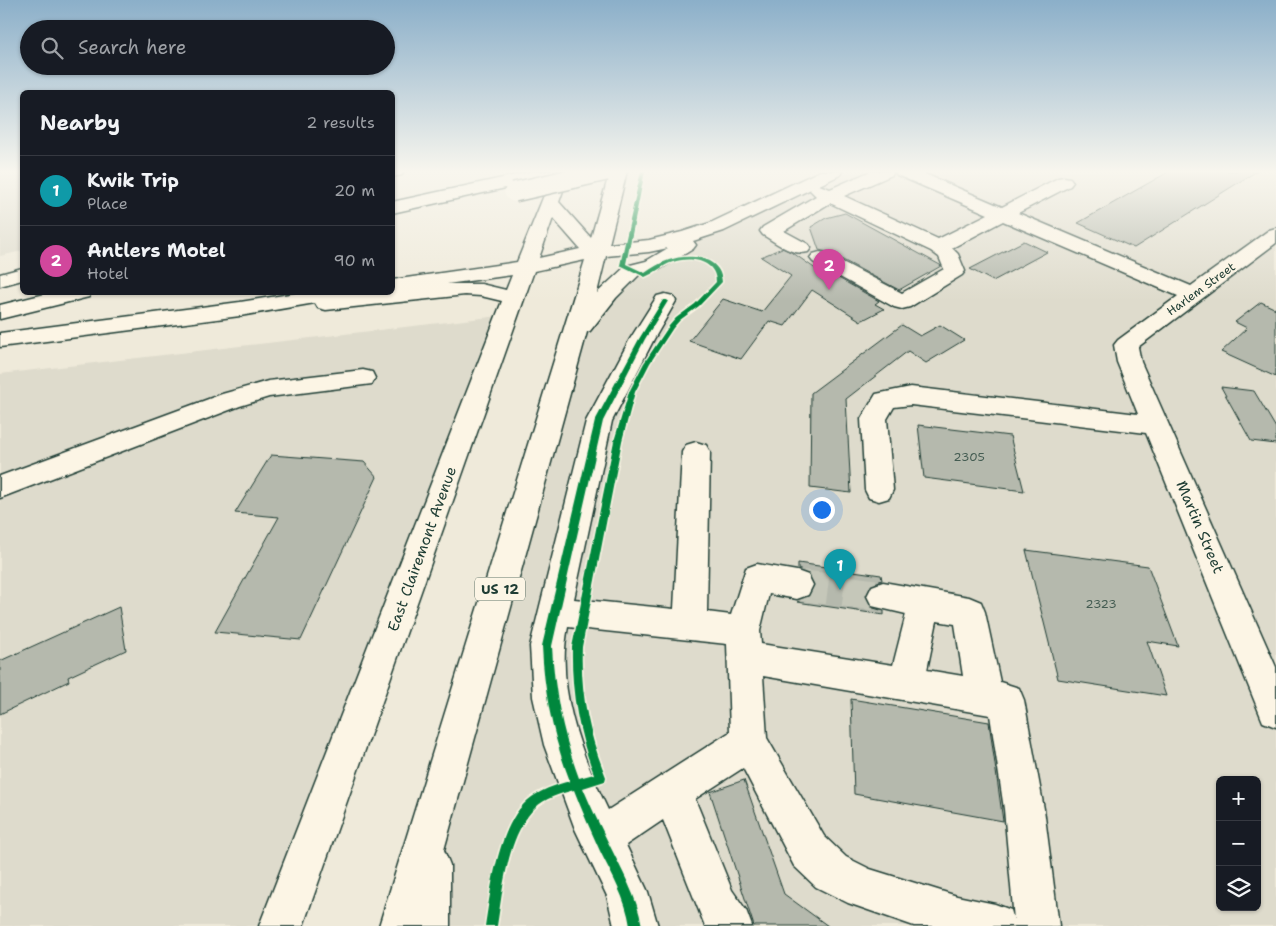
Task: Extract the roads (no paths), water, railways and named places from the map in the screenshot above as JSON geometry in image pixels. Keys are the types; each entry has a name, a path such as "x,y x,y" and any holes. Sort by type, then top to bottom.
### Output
{"main road":[{"path":"395,218 410,214"},
{"name":"East Clairemont Avenue","path":"281,926 546,214"},
{"path":"562,214 581,241 597,251"},
{"name":"US 12","path":"401,926 574,337 607,214"},
{"path":"574,337 608,293 633,270 653,265 717,227 743,214"},
{"path":"798,214 770,231 801,248"},
{"path":"820,258 902,302 955,271 948,254 938,247 868,214"},
{"path":"938,247 1004,214"},
{"path":"1004,214 1193,295"},
{"path":"395,286 525,267 597,251 649,246 688,237 717,227"},
{"name":"Harlem Street","path":"1126,344 1276,234"},
{"path":"0,280 20,275"},
{"path":"0,294 20,289"},
{"path":"240,309 348,302 465,289 482,290 514,298"},
{"path":"0,312 70,295"},
{"path":"0,340 240,309 326,295"},
{"path":"636,926 631,904 576,785 564,750 551,700 547,646 599,422 642,339 665,301"},
{"name":"Martin Street","path":"1126,344 1129,362 1157,424 1276,709"},
{"path":"0,487 231,400 268,389 363,378"},
{"path":"879,490 874,420 885,400 911,396 1157,424"},
{"path":"690,625 696,452"},
{"path":"797,584 757,578 743,644 749,742 809,851 830,872 863,888 958,918 995,926"},
{"path":"883,596 969,612 985,697"},
{"path":"906,683 925,603"},
{"path":"554,610 690,625 743,644 906,683 1006,700 1024,809 1037,926"},
{"path":"600,838 749,742"},
{"path":"672,791 717,905 730,926"},
{"path":"428,926 430,828"}],"tunnel":[{"path":"797,585 883,596"}],"place":[{"name":"Antlers Motel","path":"829,290"},
{"name":"Kwik Trip","path":"840,590"}]}
